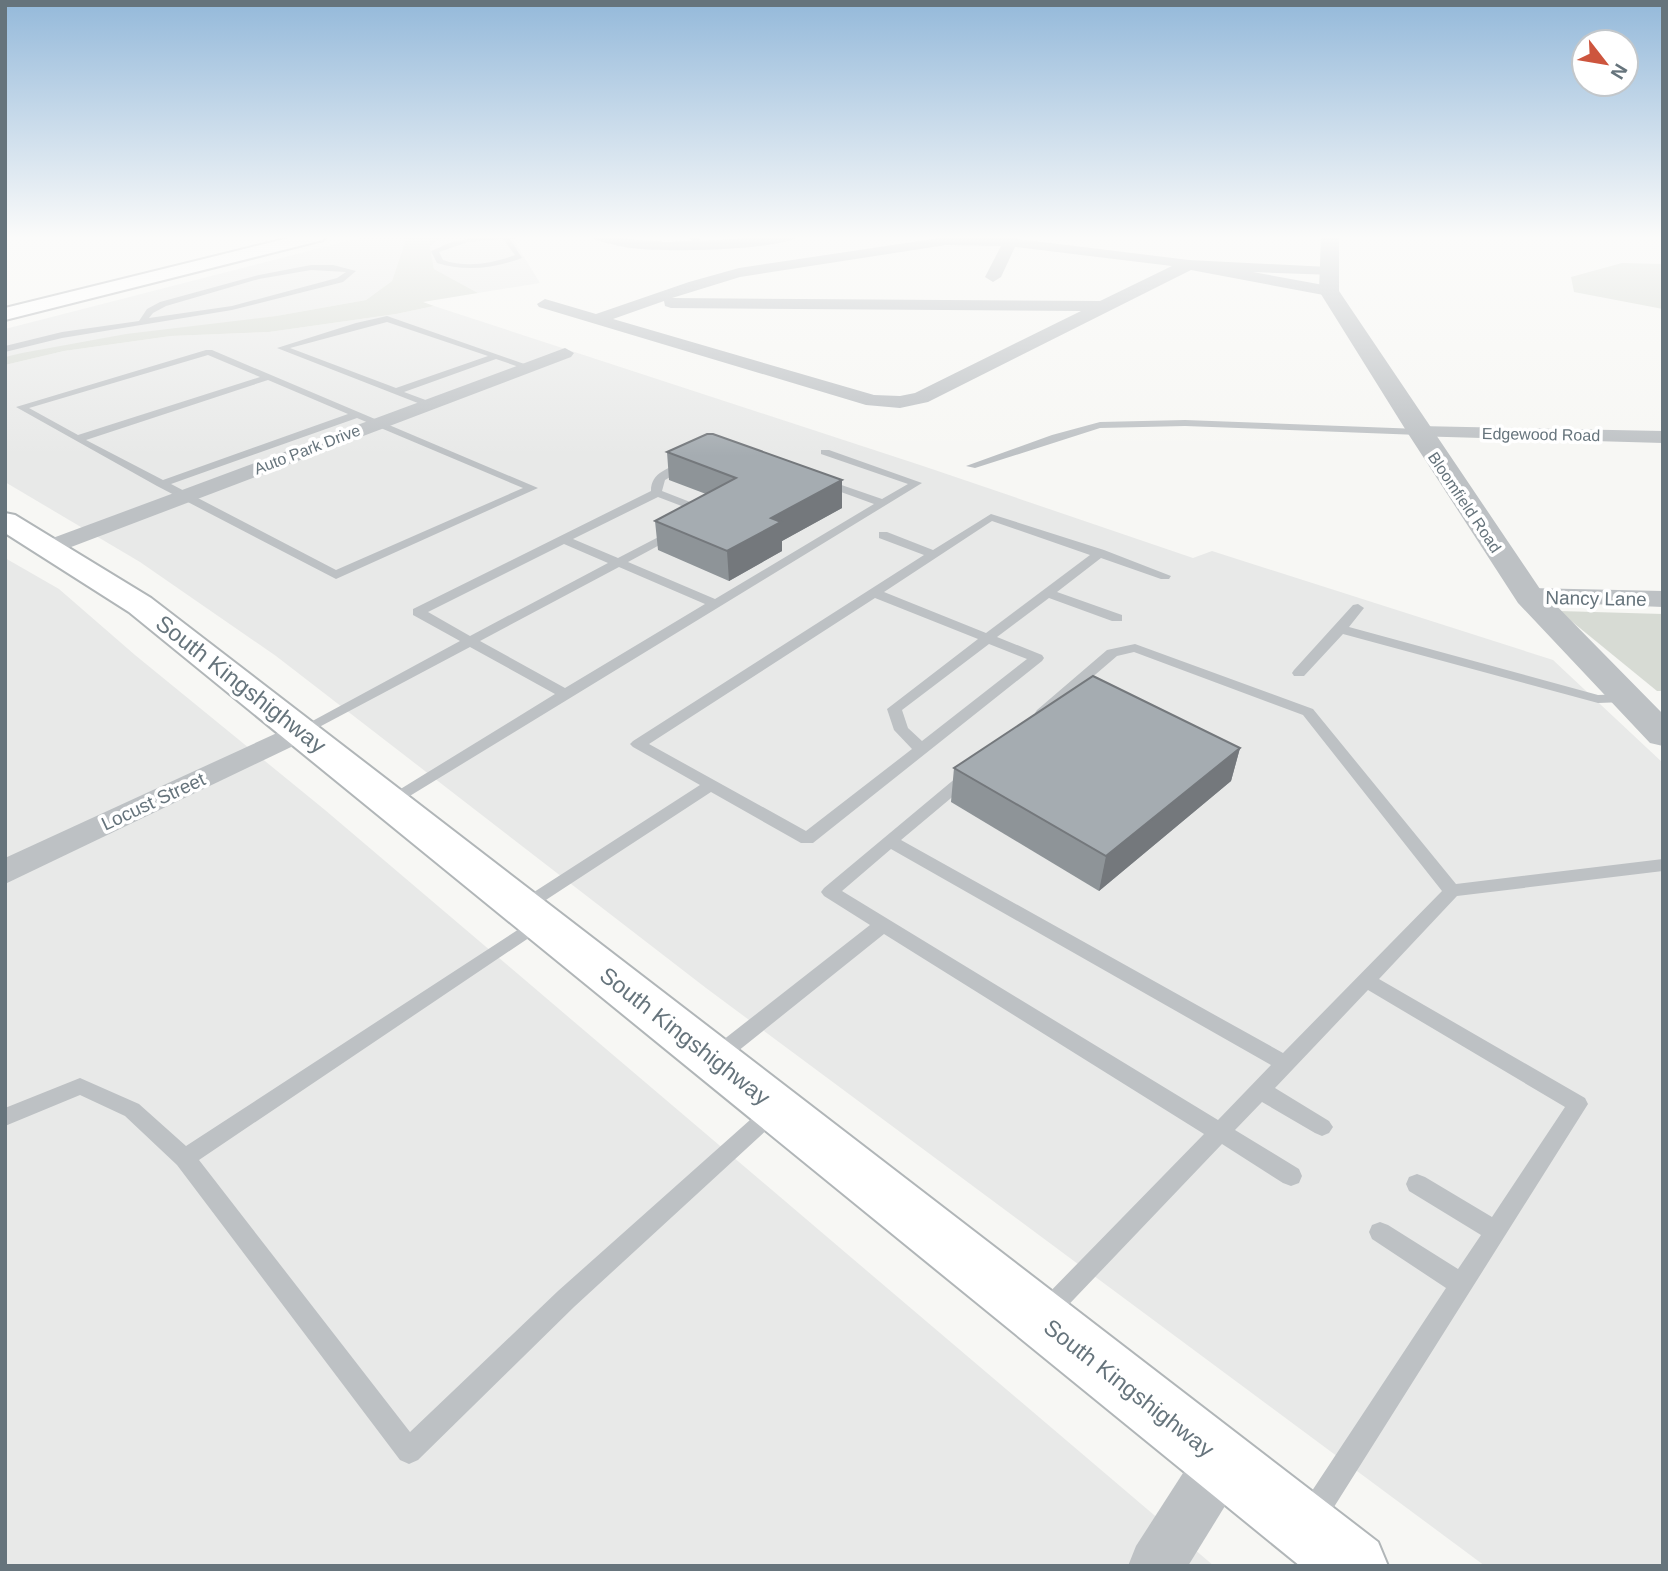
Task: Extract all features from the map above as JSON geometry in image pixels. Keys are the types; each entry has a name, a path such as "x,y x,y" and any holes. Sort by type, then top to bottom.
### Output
{"main road":[{"path":"5,314 24,309"},
{"name":"South Kingshighway","path":"5,521 140,605 1354,1566"}],"street":[{"path":"563,309 873,401 900,402 921,398 1101,309"},
{"path":"596,319 622,309"},
{"name":"Bloomfield Road","path":"1346,309 1419,432 1529,596 1624,698 1663,735"},
{"name":"Auto Park Drive","path":"50,547 184,496 368,418 428,404 565,353"},
{"name":"Edgewood Road","path":"1419,432 1663,437"},
{"name":"Nancy Lane","path":"1529,596 1663,599"},
{"name":"Locust Street","path":"5,872 301,731"},
{"path":"1156,1566 1222,1461"}],"lane":[{"path":"142,323 153,309"},
{"path":"5,349 62,335 224,309"},
{"path":"428,404 281,348 387,319 528,367"},
{"path":"209,352 269,377 532,488 336,575 21,407 209,352"},
{"path":"397,391 497,356"},
{"path":"151,369 171,377"},
{"path":"77,439 269,377"},
{"path":"109,381 128,390"},
{"path":"195,388 213,395"},
{"path":"152,401 169,409"},
{"path":"161,484 368,418"},
{"path":"971,466 1100,425 1185,422 1419,432"},
{"path":"389,801 917,483 825,452"},
{"path":"657,493 655,485 659,478 706,455"},
{"path":"806,476 883,503"},
{"path":"301,731 470,642 711,514 657,493 418,612 470,642 565,694"},
{"path":"874,593 1037,658 807,839 638,744 991,517 1165,576"},
{"path":"883,535 933,554"},
{"path":"564,540 716,604"},
{"path":"920,749 901,730 894,709 1100,553"},
{"path":"1048,593 1117,618"},
{"path":"1299,673 1358,608"},
{"path":"1340,629 1598,699 1624,698"},
{"path":"1028,725 1112,653 1135,648 1308,712 1452,891"},
{"path":"985,761 830,892 1291,1176"},
{"path":"185,1158 711,785"},
{"path":"890,841 1286,1064"},
{"path":"1040,1317 1452,891 1663,865"},
{"path":"714,1058 883,925"},
{"path":"1305,1527 1577,1104 1366,980"},
{"path":"5,1118 80,1086 132,1110 185,1158 409,1451 566,1299 777,1109"},
{"path":"1260,1090 1322,1127"},
{"path":"1416,1184 1495,1231"},
{"path":"1380,1232 1460,1284"}],"shaded area":[{"path":"82,309 314,309 5,357 5,329"},
{"path":"314,309 418,309 269,332 171,336 64,351 5,365 5,357 126,334"},
{"path":"418,309 444,309 923,466 1193,558 1212,551 1553,660 1663,763 1663,1566 1485,1566 706,988 276,656 140,562 5,482 5,365 64,351 171,336 269,332"},
{"path":"5,558 59,589 135,655 325,810 1214,1566 5,1566"},
{"path":"1559,611 1663,614 1663,691 1657,691"}],"building":[{"path":"707,434 842,480 771,518 781,522 727,551 655,521 736,478 667,452"},
{"path":"1093,676 1240,748 1106,856 954,768"}]}
